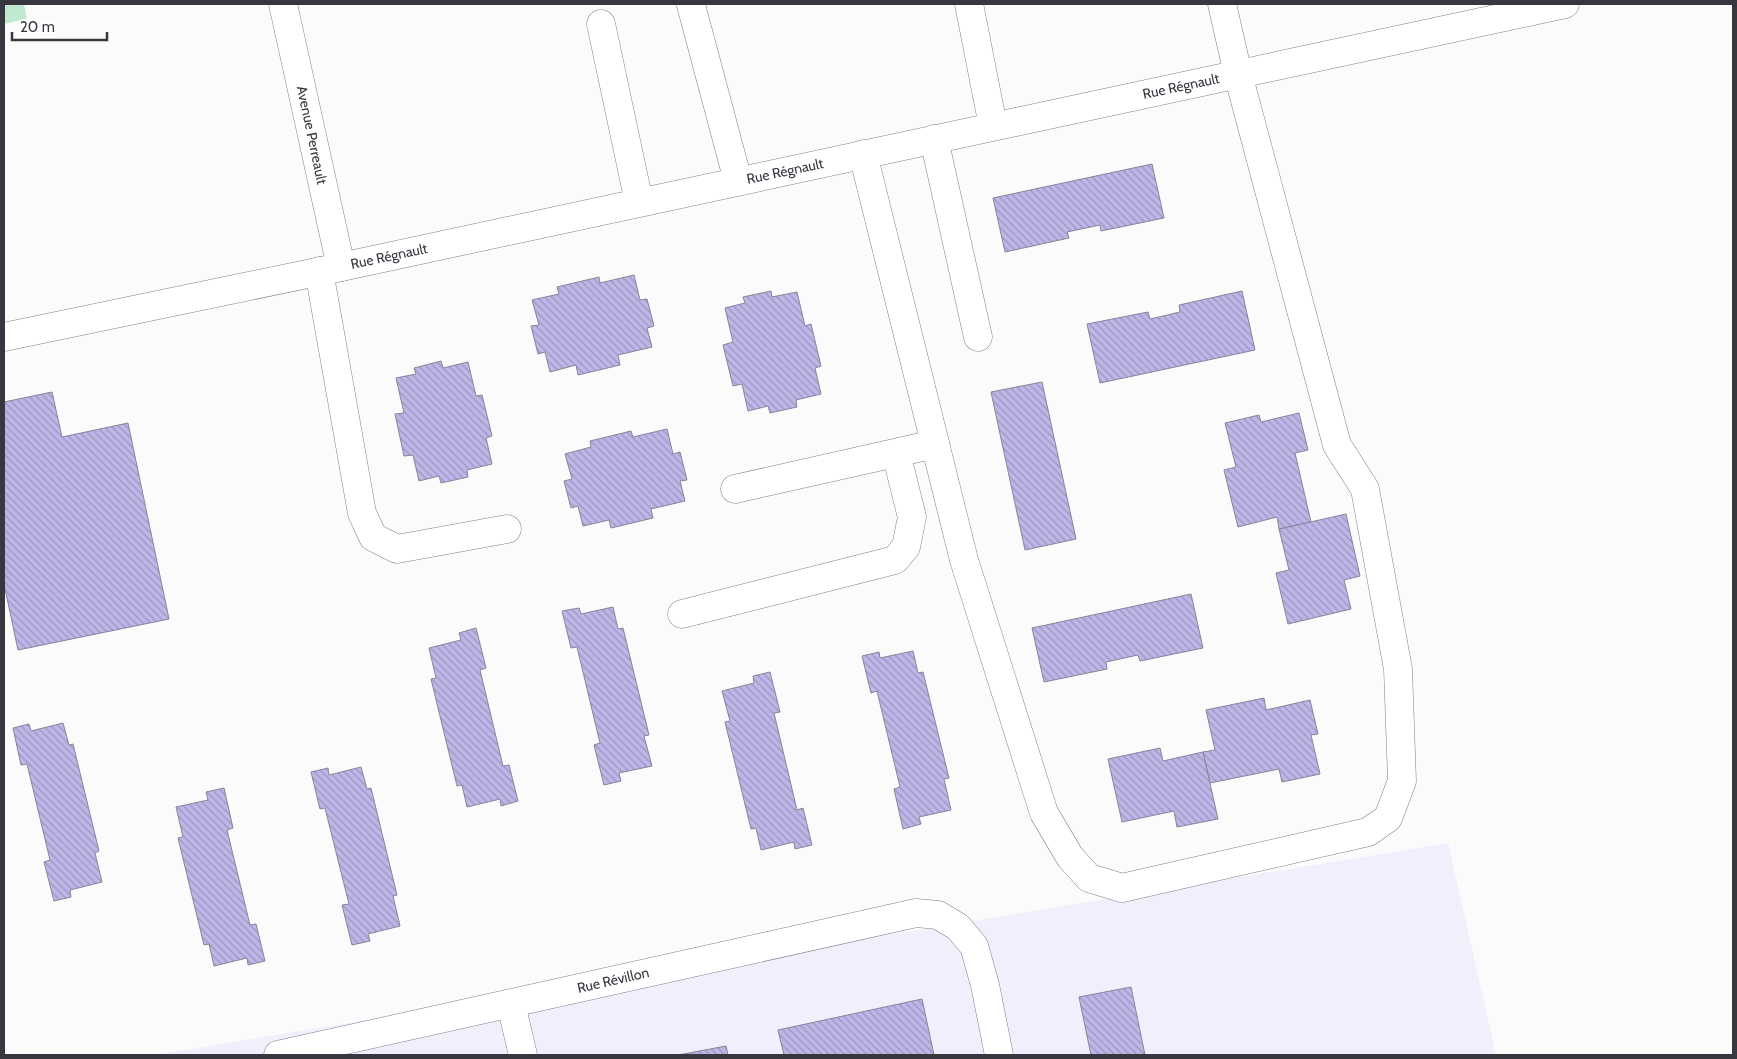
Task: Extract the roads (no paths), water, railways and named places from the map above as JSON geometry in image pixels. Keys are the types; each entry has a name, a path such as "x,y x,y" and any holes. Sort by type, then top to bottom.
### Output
{"street":[{"name":"Avenue Perreault","path":"283,4 330,269 362,513 373,537 397,549 507,529"},
{"path":"969,4 993,126"},
{"path":"863,154 964,560 1044,813 1070,857 1089,878 1122,888 1368,832 1388,818 1402,781 1398,669 1365,489 1337,445 1238,74 1222,4"},
{"name":"Rue Régnault","path":"4,337 330,269 1565,4"},
{"path":"692,5 738,181"},
{"path":"601,24 639,202"},
{"path":"934,139 978,337"},
{"path":"735,489 935,444"},
{"path":"682,614 895,560 906,547 912,517 896,453"},
{"name":"Rue Révillon","path":"278,1055 916,914 938,915 958,926 974,946 985,985 999,1055"},
{"path":"511,1004 523,1055"}]}
